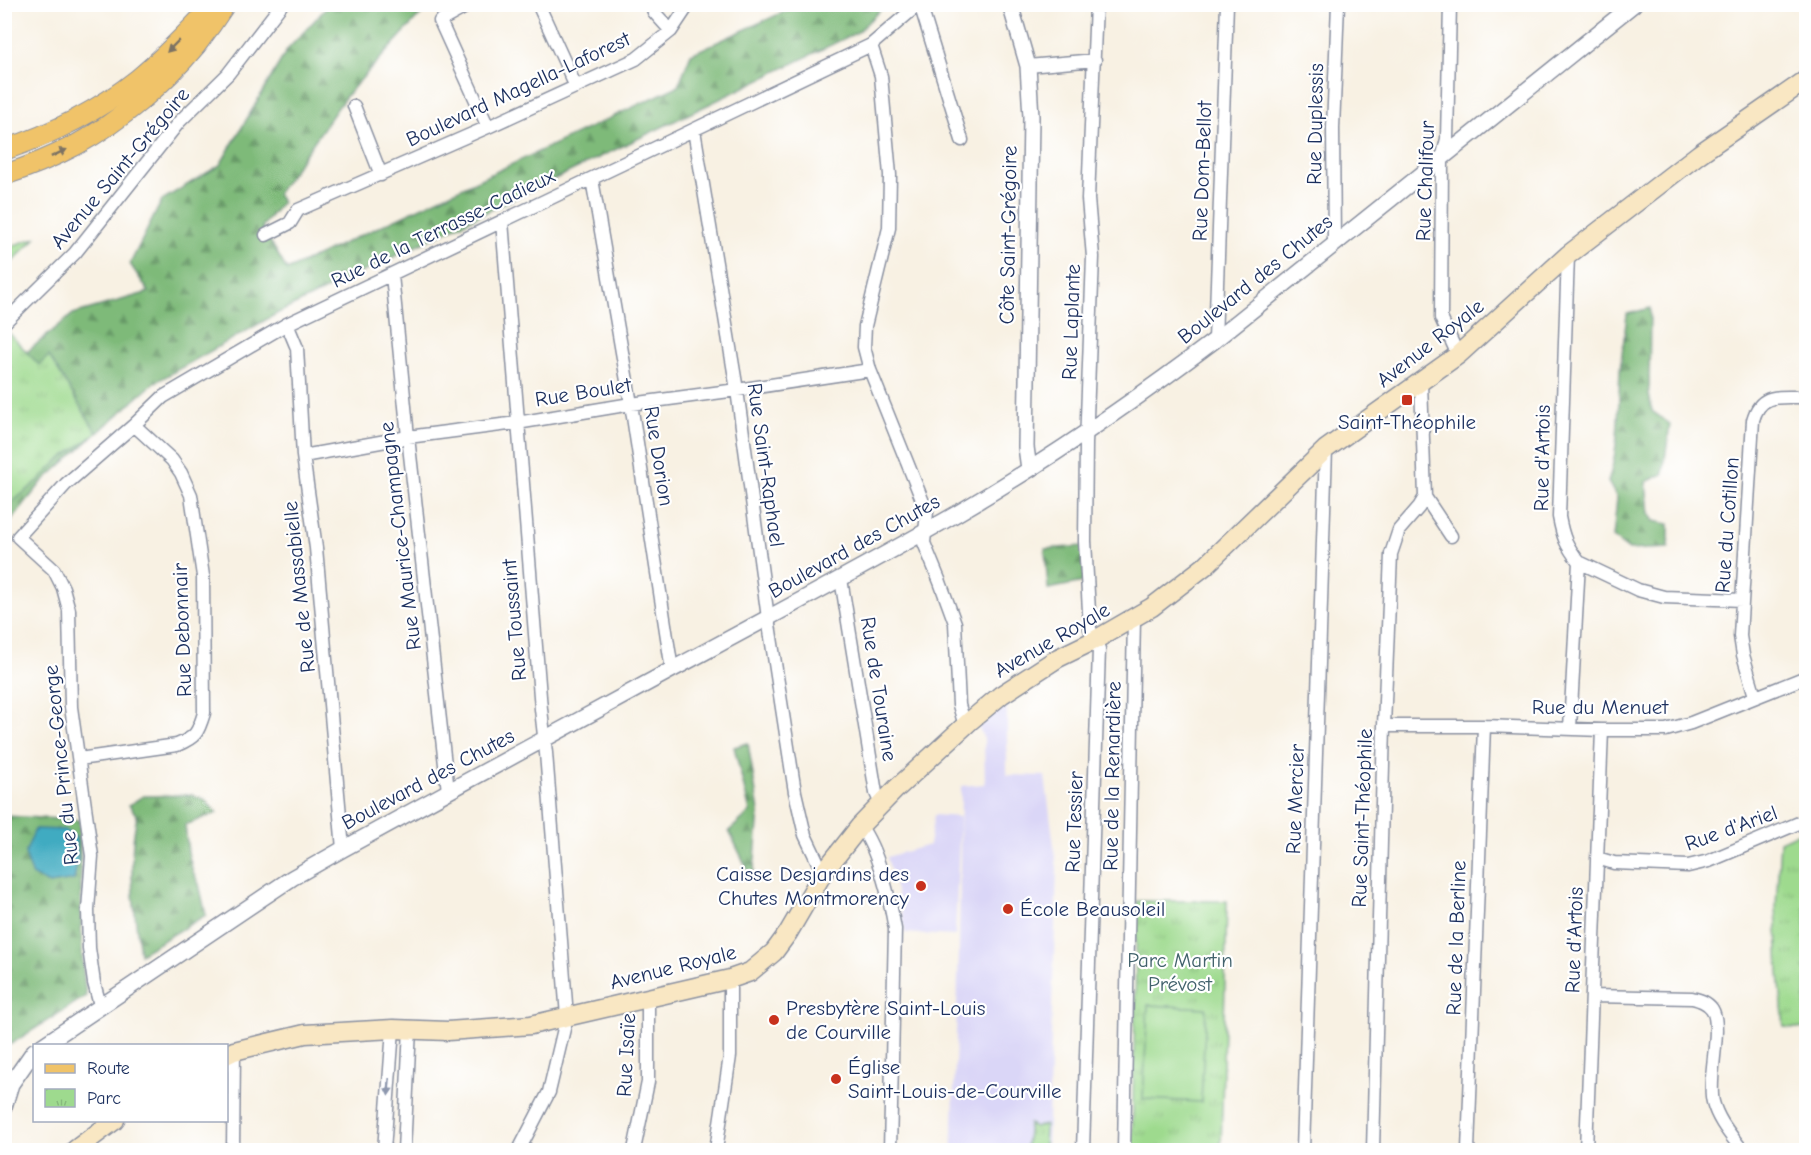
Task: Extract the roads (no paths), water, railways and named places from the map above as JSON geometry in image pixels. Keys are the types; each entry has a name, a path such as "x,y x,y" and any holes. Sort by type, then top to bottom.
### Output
{"main road":[{"path":"4,150 61,128 96,109 160,59 214,4"},
{"path":"4,175 36,164 78,144 120,116 175,68 196,45 225,4"},
{"name":"Avenue Royale","path":"230,1053 305,1034 401,1029 448,1031 531,1025 730,979 750,972 774,952 788,933 823,873 860,826 881,804 1001,695 1058,658 1095,640 1152,607 1205,566 1326,449 1458,355 1568,255 1699,154 1806,80"},
{"path":"75,1150 112,1122"}],"street":[{"name":"Avenue Saint-Grégoire","path":"4,323 75,253 179,122 228,74 282,4"},
{"path":"471,4 440,21 488,127"},
{"path":"538,4 576,87"},
{"path":"651,4 654,12 671,31"},
{"name":"Boulevard Magella-Laforest","path":"266,235 290,223 298,210 381,175 636,59 671,31 689,4"},
{"path":"920,4 962,140"},
{"name":"Rue de la Terrasse-Cadieux","path":"18,537 66,483 163,397 287,324 871,45 920,4"},
{"name":"Côte Saint-Grégoire","path":"1010,4 1028,66 1031,117 1026,447 1029,469"},
{"name":"Rue Laplante","path":"1095,640 1090,629 1084,541 1093,258 1088,199 1096,4"},
{"name":"Rue Dom-Bellot","path":"1215,340 1227,4"},
{"name":"Rue Duplessis","path":"1334,243 1333,128 1338,4"},
{"name":"Rue Chalifour","path":"1450,4 1447,139 1442,159 1441,318 1458,355"},
{"name":"Boulevard des Chutes","path":"45,1044 292,878 841,579 1029,469 1149,388 1215,340 1634,4"},
{"path":"871,45 881,76 890,175 889,228 864,326 864,347 870,370 927,512 924,543 955,623 959,705 965,726"},
{"path":"1028,66 1095,60"},
{"path":"354,106 381,175"},
{"name":"Rue Saint-Raphael","path":"694,130 736,390 795,792 805,834 823,873"},
{"name":"Rue Dorion","path":"592,179 631,404 672,670"},
{"name":"Rue Toussaint","path":"502,221 567,1016 549,1092 519,1150"},
{"name":"Rue d'Artois","path":"1568,255 1559,517 1563,537 1570,551 1580,562"},
{"name":"Rue Maurice-Champagne","path":"392,275 448,792"},
{"name":"Rue de Massabielle","path":"287,324 297,348 303,456 316,548 343,849"},
{"name":"Rue Boulet","path":"303,456 408,437 518,423 631,404 870,370"},
{"path":"1421,383 1425,497 1451,536"},
{"name":"Rue du Cotillon","path":"1755,696 1741,646 1753,420 1756,408 1765,400 1778,396 1806,398"},
{"name":"Rue Debonnair","path":"79,759 177,745 190,739 199,730 204,713 203,576 191,495 172,460 134,424"},
{"name":"Rue Mercier","path":"1304,1150 1326,449"},
{"name":"Rue Saint-Théophile","path":"1373,1150 1384,726 1391,554 1399,530 1425,497"},
{"name":"Rue du Prince-George","path":"18,537 54,570 63,588 69,610 71,707 92,856 88,910 89,948 100,1005"},
{"path":"1570,728 1580,562 1638,590 1664,597 1742,600"},
{"name":"Rue de Touraine","path":"841,579 876,793 881,804"},
{"name":"Rue de la Renardière","path":"1124,1150 1134,618"},
{"name":"Rue Tessier","path":"1083,1150 1099,649 1095,640"},
{"name":"Rue du Menuet","path":"1384,726 1666,730 1691,723 1806,677"},
{"name":"Rue de la Berline","path":"1468,1150 1484,726"},
{"name":"Rue d'Artois","path":"1586,1150 1602,730"},
{"name":"Rue d'Ariel","path":"1596,858 1614,863 1688,866 1708,861 1806,820"},
{"path":"860,826 869,839 877,860 895,929 890,1150"},
{"path":"716,1150 730,1056 730,979"},
{"path":"1592,996 1692,998 1705,1002 1713,1010 1716,1021 1713,1101 1718,1117 1742,1150"},
{"name":"Rue Isaïe","path":"634,1150 648,1082 648,997"},
{"path":"384,1150 401,1029"},
{"path":"401,1029 404,1150"},
{"path":"4,1107 8,1082 33,1052"},
{"path":"230,1053 233,1150"}],"water":[{"path":"35,829 65,830 76,838 78,859 74,880 49,884 33,876 25,854"}],"place":[{"name":"Saint-Théophile","path":"1407,400"},
{"name":"Caisse Desjardins des Chutes Montmorency","path":"921,886"},
{"name":"École Beausoleil","path":"1008,909"},
{"name":"Presbytère Saint-Louis de Courville","path":"774,1020"},
{"name":"Église Saint-Louis-de-Courville","path":"836,1079"}],"park label":[{"name":"Parc Martin Prévost","path":"1180,972"}]}
